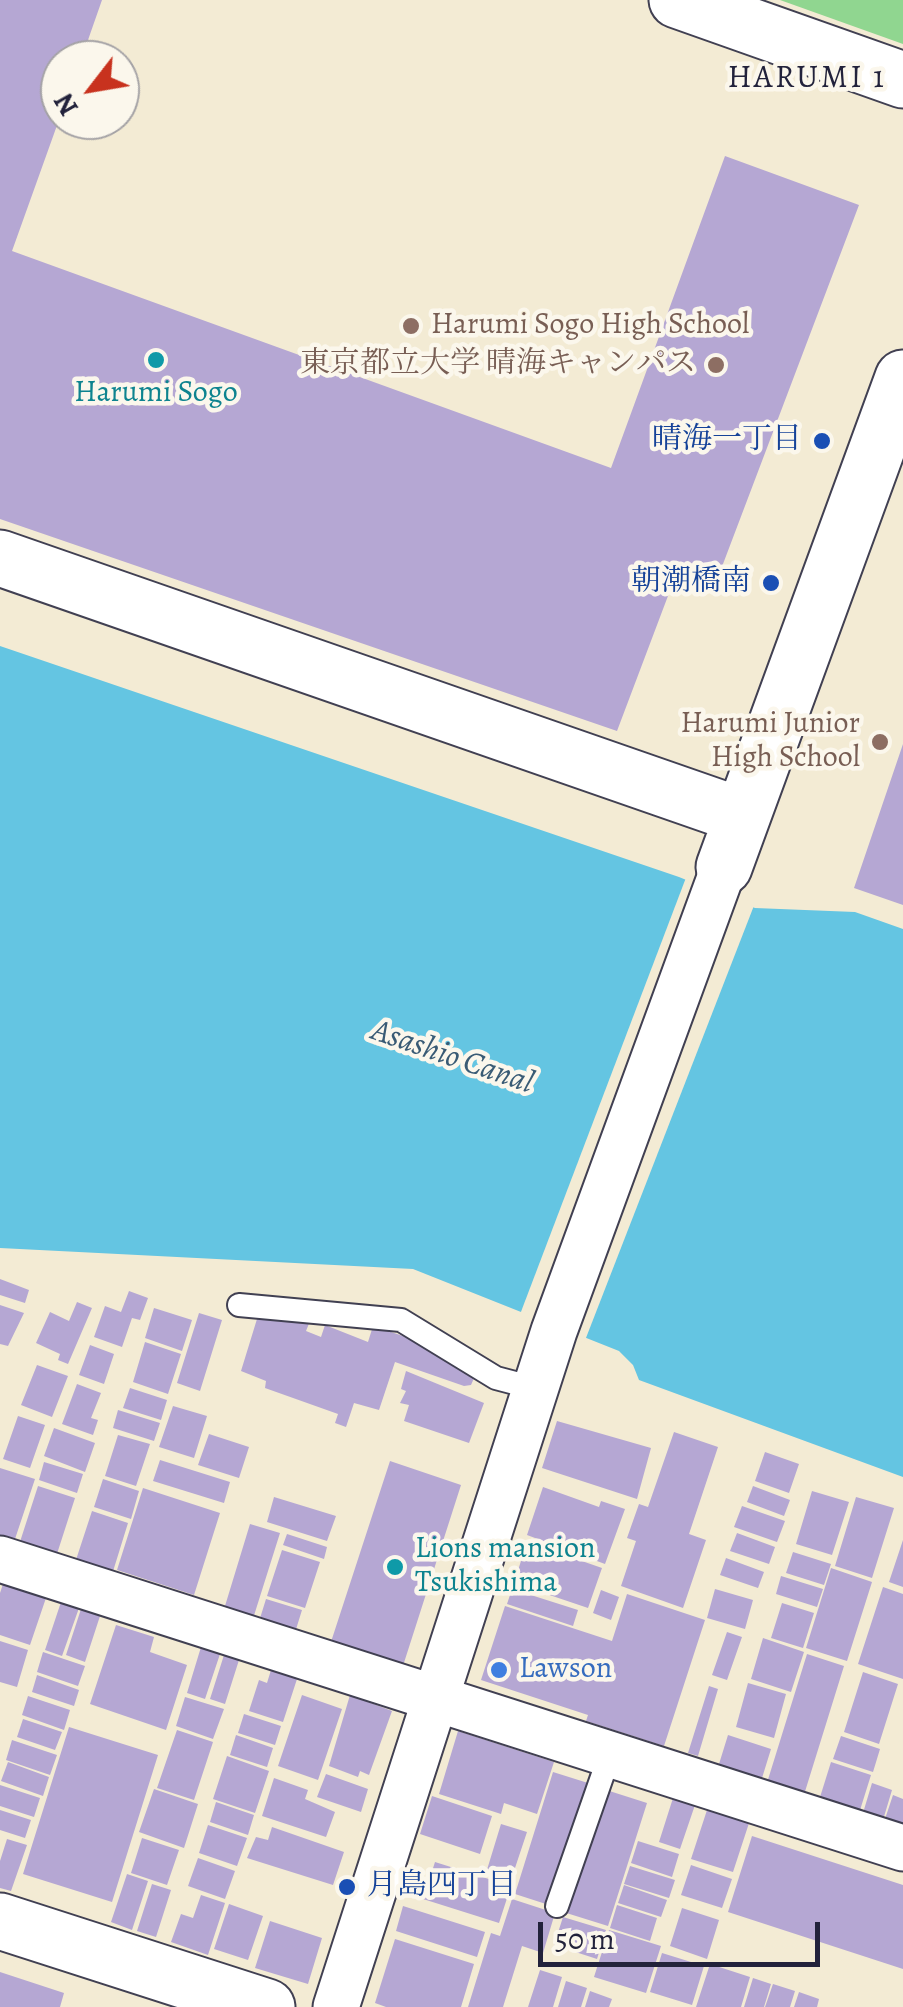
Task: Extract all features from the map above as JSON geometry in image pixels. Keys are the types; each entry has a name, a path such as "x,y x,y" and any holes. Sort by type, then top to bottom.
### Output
{"street":[{"path":"677,0 903,80"},
{"path":"336,2007 534,1388 903,378"},
{"path":"0,558 742,816"},
{"path":"0,1559 903,1848"},
{"path":"0,1921 267,2007"}],"lane":[{"path":"239,1304 401,1320 496,1378 534,1388"},
{"path":"557,1906 610,1754"}],"green space":[{"path":"780,0 903,0 903,44"}],"water":[{"name":"Asashio Canal","path":"0,646 679,877 755,908 855,912 903,929 903,1477 639,1380 633,1365 619,1351 413,1269 0,1248"}],"pier":[{"path":"687,875 755,903 584,1343 519,1317"}],"building":[{"name":"Harumi Sogo","path":"0,0 102,0 88,40 40,40 40,140 52,140 12,251 611,468 725,156 859,205 712,593 674,580 617,731 0,519"},
{"path":"903,744 903,905 854,888"},
{"path":"0,1279 29,1290 25,1303 0,1295"},
{"path":"129,1291 148,1298 140,1320 132,1318 122,1347 94,1337 105,1306 121,1312"},
{"path":"77,1302 92,1308 68,1364 58,1360 60,1354 36,1343 50,1312 69,1321"},
{"path":"0,1305 24,1313 8,1346 0,1344"},
{"path":"154,1308 192,1320 182,1351 145,1338"},
{"path":"199,1313 222,1320 200,1391 177,1383"},
{"path":"257,1319 310,1321 306,1331 321,1337 325,1325 368,1342 373,1326 472,1359 478,1369 471,1385 464,1386 395,1362 379,1410 354,1403 346,1427 335,1423 338,1414 265,1388 266,1381 241,1371"},
{"path":"145,1342 181,1354 168,1394 133,1382"},
{"path":"90,1345 114,1354 104,1384 79,1375"},
{"path":"37,1365 68,1376 52,1417 21,1405"},
{"path":"406,1371 484,1403 469,1443 404,1421 409,1405 400,1403 406,1391 401,1389"},
{"path":"77,1384 101,1393 91,1418 98,1420 93,1435 62,1424"},
{"path":"130,1388 167,1400 161,1420 123,1408"},
{"path":"173,1406 207,1416 194,1458 159,1447"},
{"path":"118,1410 160,1423 154,1441 113,1428"},
{"path":"18,1416 45,1425 30,1468 3,1459"},
{"path":"557,1421 651,1448 637,1499 542,1468"},
{"path":"54,1428 95,1443 85,1472 44,1456"},
{"path":"674,1432 718,1447 689,1534 706,1540 683,1608 621,1586 636,1541 627,1538 639,1504 648,1507"},
{"path":"209,1434 249,1447 239,1478 198,1465"},
{"path":"118,1435 150,1444 136,1486 105,1476"},
{"path":"765,1452 799,1464 789,1493 755,1481"},
{"path":"160,1460 230,1482 224,1503 153,1481"},
{"name":"Lions mansion Tsukishima","path":"390,1461 461,1485 401,1672 329,1648"},
{"path":"44,1462 83,1474 77,1493 39,1480"},
{"path":"0,1468 35,1479 13,1545 0,1540"},
{"path":"103,1479 139,1491 131,1519 94,1507"},
{"path":"38,1486 75,1498 55,1560 18,1548"},
{"path":"753,1486 790,1500 784,1516 747,1502"},
{"path":"543,1487 599,1507 601,1501 625,1509 605,1564 527,1535"},
{"path":"143,1488 220,1513 194,1595 117,1570"},
{"path":"812,1491 849,1502 832,1555 796,1544"},
{"path":"274,1497 336,1516 327,1541 267,1522"},
{"path":"856,1497 894,1508 872,1578 835,1566"},
{"path":"742,1506 785,1521 777,1542 734,1527"},
{"path":"92,1511 128,1523 110,1581 73,1569"},
{"path":"250,1524 280,1533 251,1625 232,1619 225,1606"},
{"path":"737,1533 775,1547 769,1564 730,1551"},
{"path":"287,1534 327,1547 324,1559 283,1545"},
{"path":"903,1540 903,1587 889,1582"},
{"path":"527,1542 602,1568 588,1608 514,1583"},
{"path":"282,1550 320,1562 305,1608 267,1596"},
{"path":"793,1552 831,1564 824,1585 786,1573"},
{"path":"726,1558 764,1572 758,1588 720,1575"},
{"path":"831,1568 872,1582 847,1661 806,1648"},
{"path":"781,1576 823,1589 817,1607 776,1594"},
{"path":"4,1581 47,1595 30,1645 0,1635 0,1593"},
{"path":"883,1587 903,1594 903,1679 858,1664"},
{"path":"512,1589 578,1610 573,1626 507,1604"},
{"path":"715,1589 753,1600 745,1629 707,1618"},
{"path":"601,1590 619,1597 611,1620 593,1613"},
{"path":"627,1594 705,1620 664,1746 586,1721 588,1715 481,1680 505,1606 612,1641"},
{"path":"266,1599 302,1610 293,1639 257,1628"},
{"path":"61,1602 79,1608 62,1656 45,1650"},
{"path":"782,1603 814,1613 803,1648 771,1638"},
{"path":"81,1609 100,1616 85,1662 66,1655"},
{"path":"116,1625 154,1637 150,1652 187,1665 166,1730 90,1704"},
{"path":"727,1632 742,1637 727,1680 712,1675"},
{"path":"763,1638 804,1652 791,1692 751,1679"},
{"path":"0,1641 28,1650 17,1687 0,1682"},
{"path":"201,1647 220,1654 205,1699 187,1693"},
{"path":"43,1652 85,1666 78,1686 37,1672"},
{"path":"807,1654 844,1666 803,1798 766,1786"},
{"path":"224,1655 239,1660 225,1704 210,1699"},
{"path":"271,1670 297,1679 283,1722 249,1711 259,1680 267,1683"},
{"path":"863,1672 898,1684 879,1744 844,1732"},
{"path":"37,1675 79,1690 74,1706 32,1692"},
{"path":"748,1683 786,1694 774,1738 736,1727"},
{"path":"709,1686 718,1689 698,1756 688,1753"},
{"path":"302,1695 342,1709 318,1780 278,1766"},
{"path":"350,1695 392,1711 369,1775 360,1771 358,1777 329,1766"},
{"path":"28,1696 70,1710 64,1730 22,1715"},
{"path":"185,1697 224,1709 213,1739 176,1726"},
{"path":"244,1714 281,1726 275,1745 238,1733"},
{"path":"23,1719 62,1732 55,1750 17,1737"},
{"path":"69,1727 158,1755 112,1902 23,1874"},
{"path":"177,1730 213,1742 194,1800 157,1788"},
{"path":"458,1731 554,1762 537,1814 504,1803 501,1814 439,1794"},
{"path":"236,1735 273,1748 267,1767 230,1755"},
{"path":"728,1735 771,1749 758,1791 715,1777"},
{"path":"841,1736 880,1749 873,1772 833,1759"},
{"path":"12,1740 57,1755 50,1775 6,1760"},
{"path":"227,1756 269,1771 255,1813 213,1799"},
{"path":"8,1762 49,1777 43,1796 1,1781"},
{"path":"831,1762 871,1775 856,1823 816,1810"},
{"path":"553,1772 588,1783 549,1905 515,1894"},
{"path":"326,1774 368,1789 361,1812 317,1797"},
{"path":"274,1778 308,1790 305,1799 335,1812 326,1837 262,1816"},
{"path":"872,1783 892,1790 880,1830 860,1823"},
{"path":"0,1785 40,1798 34,1817 0,1806"},
{"path":"600,1788 647,1803 608,1926 560,1911"},
{"path":"154,1789 198,1804 184,1848 139,1832"},
{"path":"893,1795 903,1799 903,1832 882,1828"},
{"path":"432,1796 492,1816 480,1854 420,1834"},
{"path":"673,1798 695,1805 680,1849 659,1842"},
{"path":"216,1802 254,1815 248,1835 210,1822"},
{"path":"708,1807 750,1820 733,1872 691,1859"},
{"path":"0,1810 31,1820 25,1838 0,1830"},
{"path":"501,1824 527,1832 511,1880 486,1873"},
{"path":"208,1825 247,1838 237,1866 199,1853"},
{"path":"272,1827 344,1852 333,1885 247,1858 256,1837 268,1840"},
{"path":"752,1836 903,1885 903,1969 728,1912"},
{"path":"142,1838 179,1850 167,1885 131,1873"},
{"path":"7,1839 27,1845 11,1891 0,1888 0,1861"},
{"path":"638,1841 679,1854 672,1877 631,1863"},
{"path":"198,1858 235,1871 225,1899 188,1886"},
{"path":"435,1862 511,1886 499,1923 423,1899"},
{"path":"691,1865 732,1879 722,1908 681,1895"},
{"path":"630,1866 675,1880 669,1898 624,1884"},
{"path":"127,1874 148,1881 132,1930 111,1922"},
{"path":"152,1884 171,1890 156,1937 137,1931"},
{"path":"624,1885 667,1900 661,1917 618,1903"},
{"path":"201,1895 225,1903 208,1955 171,1942 181,1914 193,1918"},
{"path":"512,1899 555,1913 543,1953 522,1946 503,2007 468,2007 491,1933 500,1936"},
{"path":"229,1904 263,1916 248,1960 214,1949"},
{"path":"617,1905 657,1918 650,1941 610,1928"},
{"path":"403,1906 485,1932 477,1957 396,1931"},
{"path":"682,1908 719,1920 707,1959 670,1946"},
{"path":"563,1917 606,1930 597,1959 554,1945"},
{"path":"270,1921 322,1938 308,1984 255,1968"},
{"path":"609,1930 661,1946 646,1993 594,1977"},
{"path":"395,1939 474,1964 461,2007 386,2007 375,2003"},
{"path":"662,1953 704,1966 692,2005 650,1992"},
{"path":"710,1964 750,1977 741,2007 696,2007"},
{"path":"540,1970 562,1977 553,2007 528,2007"},
{"path":"0,1972 64,1993 60,2007 0,2007"},
{"path":"753,1978 771,1984 764,2007 744,2007"},
{"path":"566,1981 587,1988 581,2007 558,2007"},
{"path":"773,1984 795,1991 790,2007 765,2007"},
{"path":"590,1991 612,1999 609,2007 585,2007"},
{"path":"799,1992 819,1999 817,2007 794,2007"}],"place":[{"name":"Harumi Sogo High School","path":"411,326"},
{"name":"Harumi Sogo","path":"156,360"},
{"name":"東京都立大学 晴海キャンパス","path":"716,365"},
{"name":"晴海一丁目","path":"822,441"},
{"name":"朝潮橋南","path":"771,583"},
{"name":"Harumi Junior High School","path":"880,742"},
{"name":"Lions mansion Tsukishima","path":"395,1567"},
{"name":"Lawson","path":"499,1670"},
{"name":"月島四丁目","path":"347,1887"}],"district":[{"name":"HARUMI 1","path":"807,79"}]}
